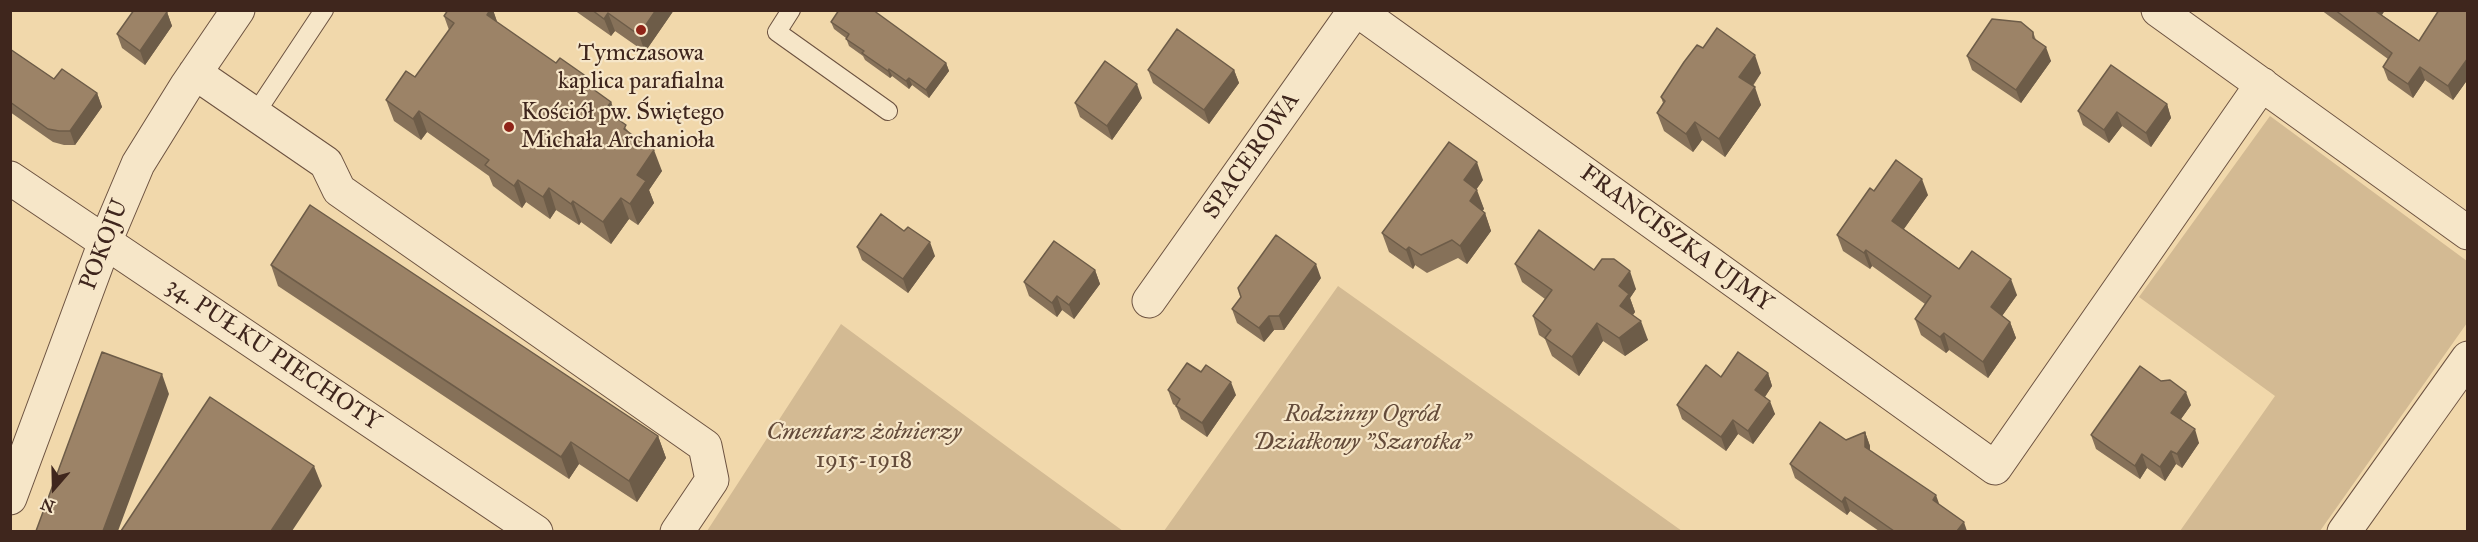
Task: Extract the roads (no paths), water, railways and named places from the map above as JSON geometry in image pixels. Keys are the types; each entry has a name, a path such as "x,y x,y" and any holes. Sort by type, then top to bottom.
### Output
{"street":[{"name":"POKOJU","path":"10,498 105,242 138,164 238,10"},
{"name":"SPACEROWA","path":"1149,301 1356,10"},
{"name":"FRANCISZKA UJMY","path":"1356,10 1995,468 2262,84"},
{"path":"2158,10 2468,233"},
{"path":"195,73 326,164 339,190 705,446 712,480 677,531"},
{"name":"34. PUŁKU PIECHOTY","path":"10,178 536,531"},
{"path":"2344,531 2468,358"}],"lane":[{"path":"255,114 324,10"},
{"path":"791,10 777,32 888,111"}],"place":[{"name":"Tymczasowa kaplica parafialna","path":"641,30"},
{"name":"Kościół pw. Świętego Michała Archanioła","path":"509,127"}],"park label":[{"name":"Rodzinny Ogród Działkowy \"Szarotka\"","path":"1362,429"},
{"name":"Cmentarz żołnierzy 1915-1918","path":"864,447"}]}
